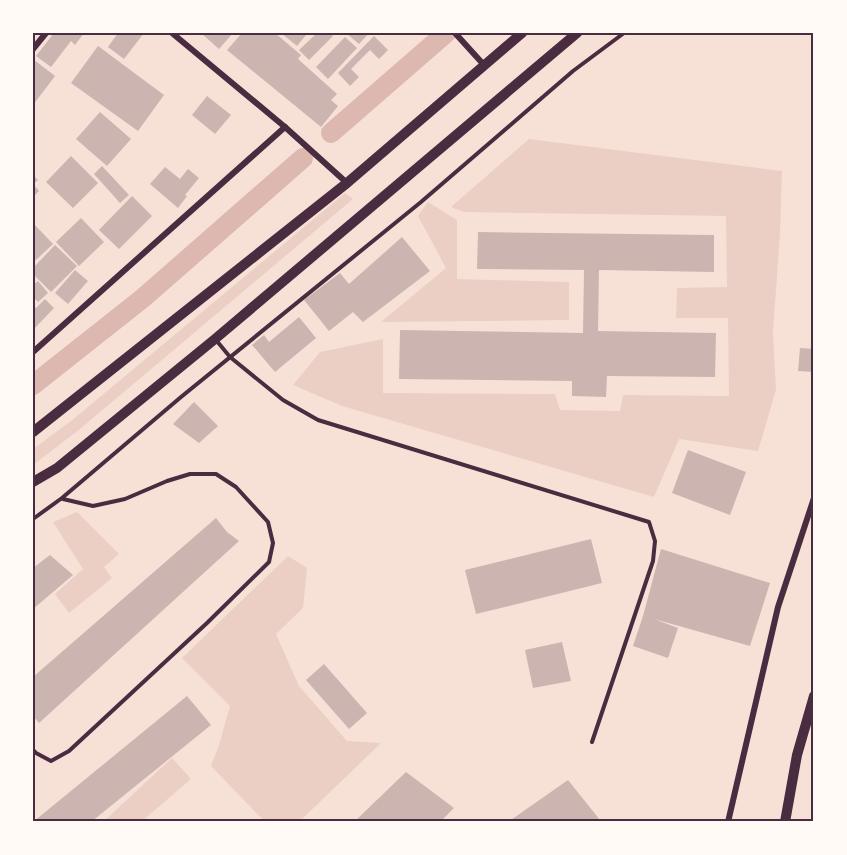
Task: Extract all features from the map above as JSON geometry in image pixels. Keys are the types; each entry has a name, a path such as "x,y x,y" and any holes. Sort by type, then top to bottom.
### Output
{"main road":[{"path":"33,432 347,183 522,33"},
{"path":"33,482 57,468 215,339 577,33"},
{"path":"785,822 797,755 814,696"}],"street":[{"path":"33,49 46,33"},
{"path":"172,33 285,127 347,183"},
{"path":"455,33 484,65"},
{"path":"33,352 285,127"},
{"path":"728,822 778,607 814,498"}],"lane":[{"path":"33,519 62,498 180,397 412,209 573,71 624,33"},
{"path":"215,339 230,357 283,400 318,420 649,522 655,541 653,561 592,742"},
{"path":"33,750 51,761 69,751 269,562 273,543 268,522 236,487 216,474 190,474 125,499 93,506 62,498"}],"shaded area":[{"path":"529,139 782,171 773,333 776,390 758,451 679,439 654,497 342,406 293,385 320,352 383,339 383,393 555,394 560,410 620,411 623,395 729,396 728,318 676,318 677,288 727,287 726,216 464,212 451,207"},
{"path":"345,193 353,199 80,429 33,465 33,449 71,421"},
{"path":"428,202 457,220 457,279 569,282 569,320 381,322 446,268 418,216"},
{"path":"77,512 119,554 104,567 112,578 69,613 55,594 83,569 53,522"},
{"path":"288,556 307,568 303,608 276,634 299,686 347,741 381,743 299,822 265,822 211,766 230,706 182,658"},
{"path":"172,758 191,779 141,822 103,822"}],"building":[{"path":"54,33 84,33 75,45 71,41 51,67 36,56"},
{"path":"118,33 144,33 124,59 108,47"},
{"path":"201,33 233,33 219,49"},
{"path":"242,33 275,33 301,55 298,59 337,94 331,100 338,106 321,127 227,50"},
{"path":"281,33 304,33 306,35 297,46"},
{"path":"317,33 330,33 333,36 309,60 299,50"},
{"path":"346,33 369,33 359,44"},
{"path":"374,36 388,50 379,59 370,50 351,69 359,77 350,86 338,73"},
{"path":"345,37 357,48 328,79 316,67"},
{"path":"98,46 164,95 138,131 71,83"},
{"path":"33,59 55,76 33,105"},
{"path":"207,96 231,115 215,134 192,115"},
{"path":"100,112 131,139 107,166 76,139"},
{"path":"71,156 98,183 73,208 46,182"},
{"path":"102,166 129,195 120,203 94,174"},
{"path":"165,167 180,179 188,169 199,178 178,208 150,184"},
{"path":"33,184 39,191 33,197"},
{"path":"132,196 152,216 119,249 99,230"},
{"path":"81,218 104,242 79,266 56,242"},
{"path":"33,223 53,244 36,260 33,257"},
{"path":"478,232 714,235 714,272 599,270 598,331 716,333 715,377 607,376 606,397 572,396 572,381 399,379 400,330 583,333 584,270 477,269"},
{"path":"402,237 430,271 363,322 353,312 329,331 304,300 340,273 349,284"},
{"path":"55,245 77,266 51,292 33,274 33,268"},
{"path":"75,270 88,281 68,304 55,293"},
{"path":"38,281 48,293 38,302 33,297 33,285"},
{"path":"45,299 54,308 33,330 33,306 36,308"},
{"path":"299,317 316,338 275,372 252,345 264,335 269,342"},
{"path":"800,348 814,349 814,372 798,371"},
{"path":"194,402 218,426 199,443 173,424"},
{"path":"688,450 746,472 730,515 672,493"},
{"path":"216,518 227,532 239,541 39,723 33,716 33,677"},
{"path":"591,539 602,583 476,614 465,570"},
{"path":"661,549 770,583 750,646 654,619 678,628 668,658 633,646"},
{"path":"50,555 73,575 33,609 33,568"},
{"path":"562,642 571,681 533,688 525,650"},
{"path":"324,664 367,713 349,729 306,680"},
{"path":"187,696 211,725 91,822 33,822"},
{"path":"406,772 454,808 440,822 354,822"},
{"path":"568,780 600,820 598,822 508,822"}],"waterway":[{"path":"331,133 446,33"},
{"path":"33,385 143,298 303,158"}]}
